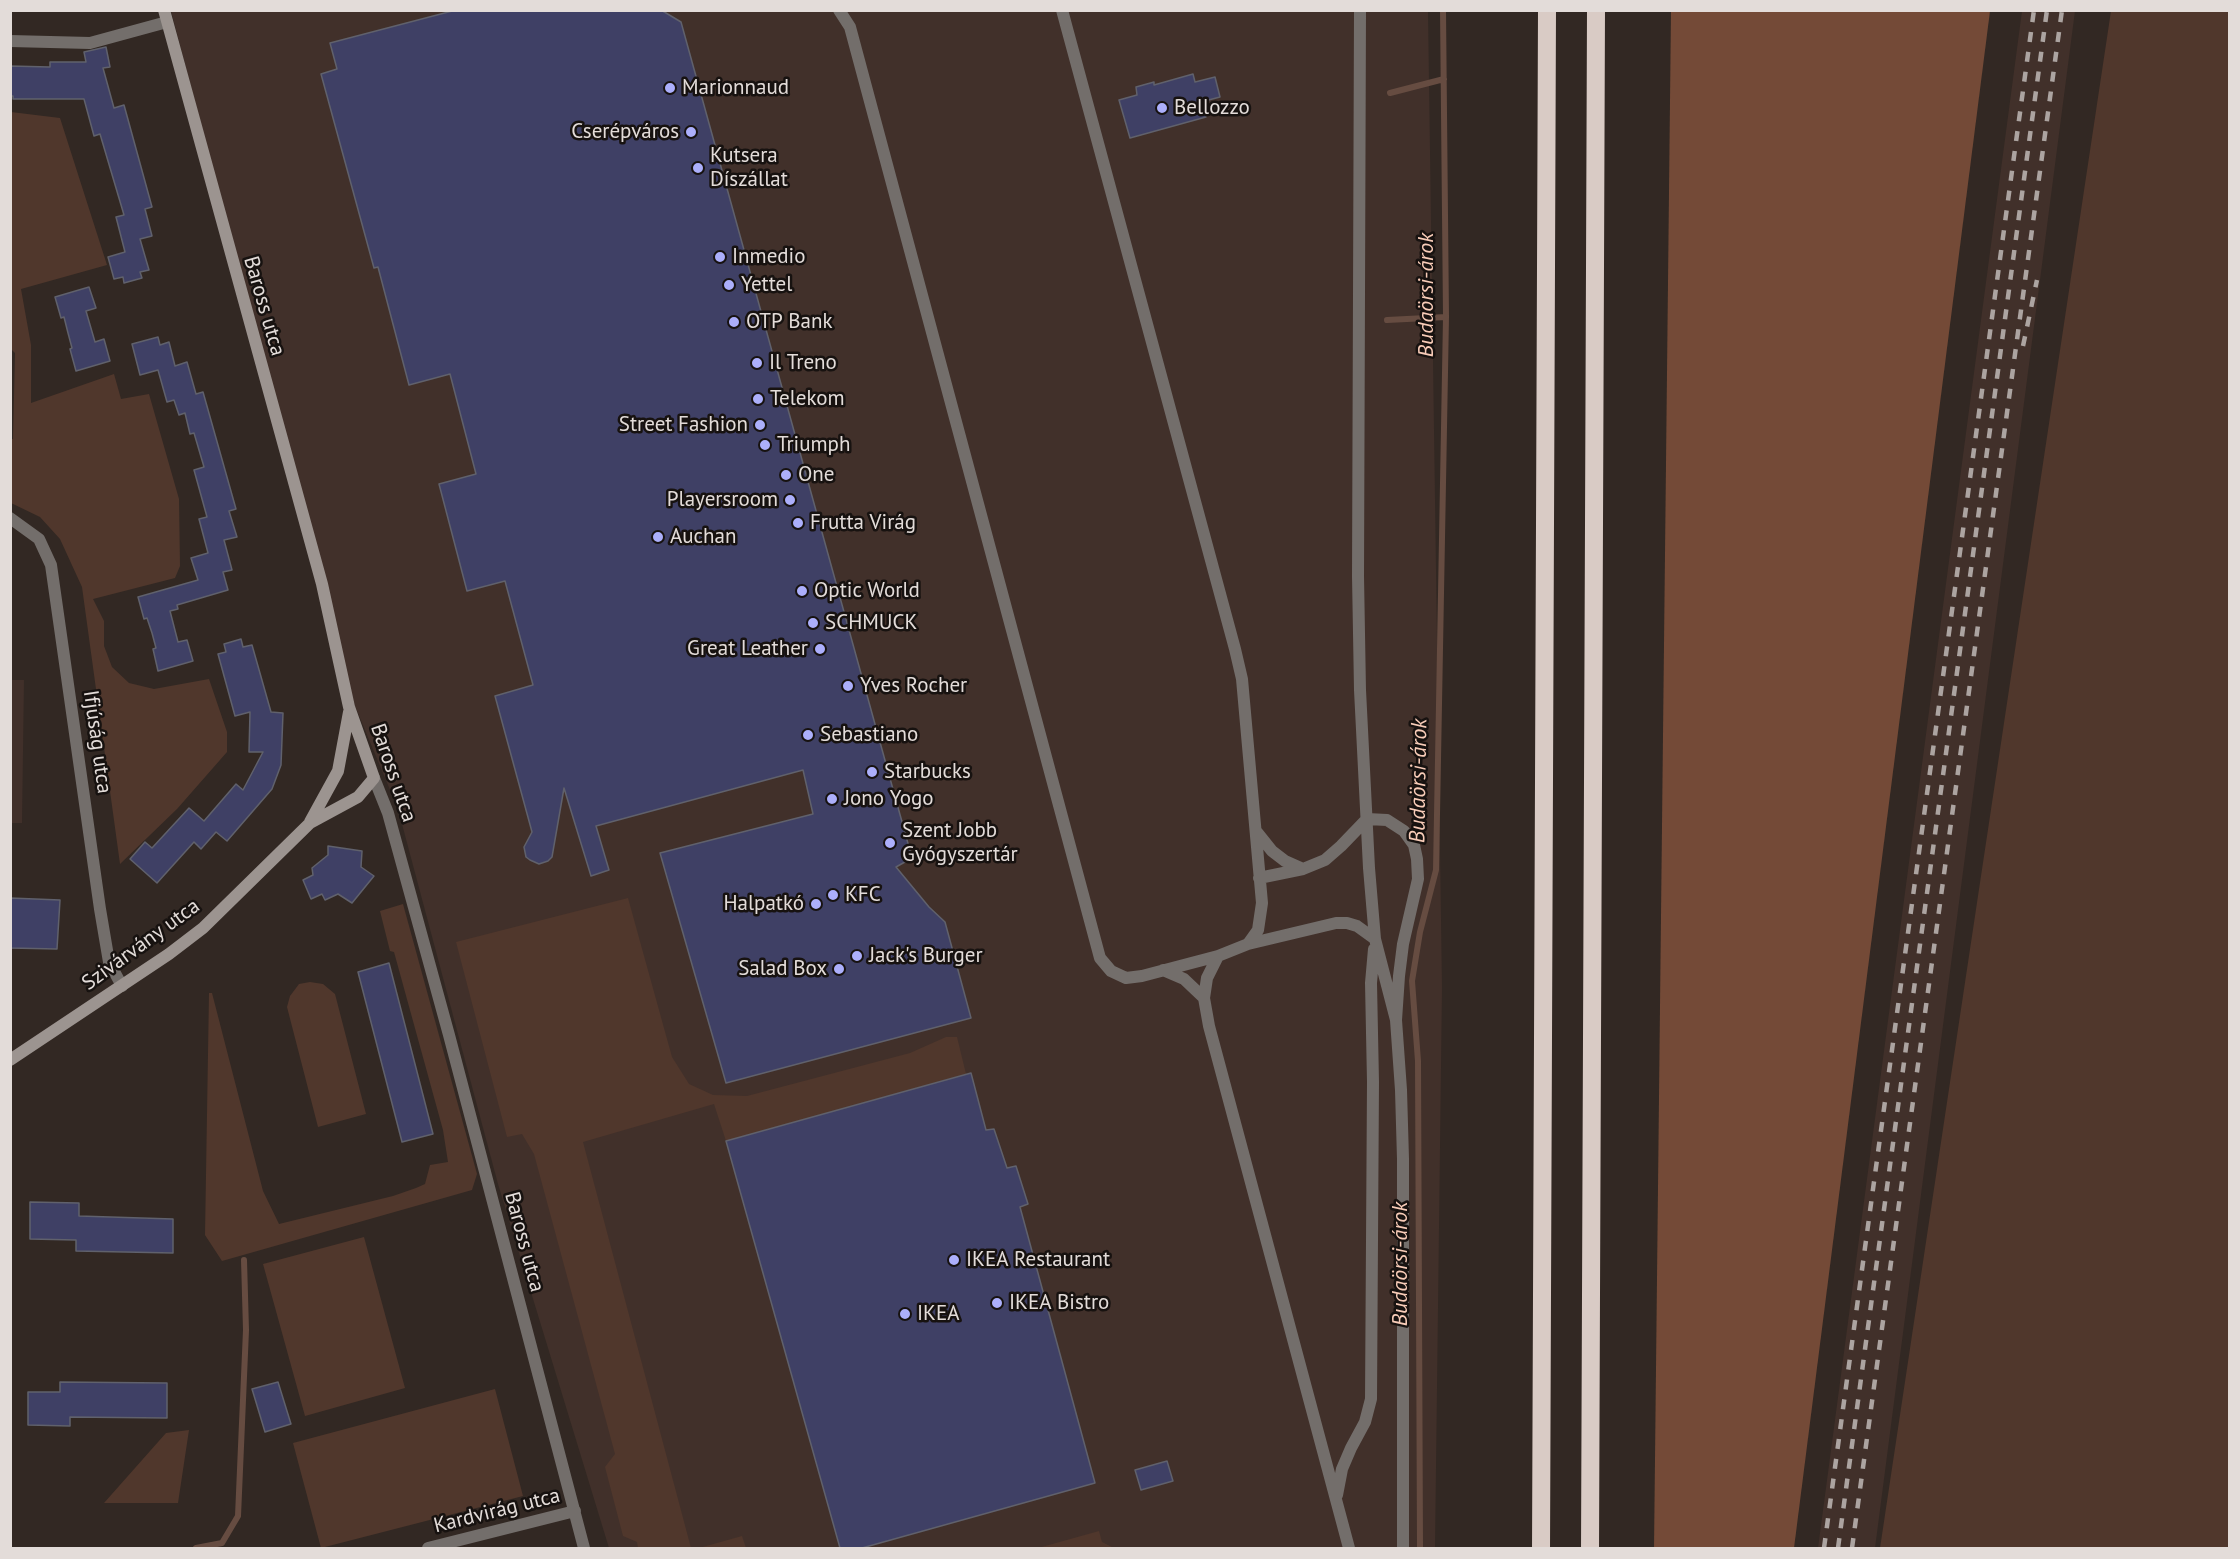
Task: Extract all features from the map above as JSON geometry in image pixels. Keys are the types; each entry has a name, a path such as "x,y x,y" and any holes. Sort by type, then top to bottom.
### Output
{"highway":[{"path":"1541,1548 1547,10"},
{"path":"1590,1548 1596,10"}],"street":[{"path":"839,10 850,27 1100,958 1111,971 1126,978 1218,956 1248,944 1336,923 1347,923 1357,926 1375,939 1396,1020"},
{"path":"1062,10 1235,649 1244,702 1262,903 1258,930 1248,944"},
{"path":"1337,1499 1342,1469 1365,1422 1371,1399 1373,1082 1371,983 1375,939 1360,690 1358,576 1360,10"},
{"path":"10,41 90,43 165,16"},
{"name":"Baross utca","path":"165,16 322,584 349,707 388,813 446,1023 584,1548"},
{"name":"Ifjúság utca","path":"10,518 39,538 51,565 109,963 122,986"},
{"name":"Szivárvány utca","path":"310,823 338,771 349,707"},
{"name":"Szivárvány utca","path":"10,1060 170,954 203,928 310,823 358,797 374,778"},
{"path":"1260,878 1304,869 1324,860 1367,819 1387,820 1404,831 1414,845 1417,859 1418,879 1403,944 1396,1020 1402,1147 1403,1548"},
{"path":"1256,831 1272,852 1285,861 1304,869"},
{"path":"1218,956 1207,978 1204,998 1209,1026 1349,1548"},
{"path":"1163,970 1184,979 1204,998"},
{"name":"Kardvirág utca","path":"428,1548 575,1511"}],"shaded area":[{"path":"171,11 1428,11 1442,988 1435,1548 609,1548 498,1184 398,809 355,706"},
{"path":"1671,11 1990,11 1794,1548 1654,1548"},
{"path":"2022,11 2075,11 1875,1548 1818,1548"},
{"path":"2111,11 2229,11 2229,1548 1880,1548"},
{"path":"11,112 60,118 107,265 21,289 31,345 31,403 114,374 121,399 149,394 179,499 180,566 175,578 93,599 104,621 104,646 112,667 129,683 154,689 209,679 227,732 227,752 177,809 120,864 82,587 60,539 40,517 11,503 10,439 13,439 15,353 10,348"},
{"path":"11,680 24,680 22,823 11,823"},
{"path":"628,898 672,1057 689,1084 713,1095 747,1096 910,1053 946,1037 957,1037 966,1074 726,1141 714,1104 583,1142 691,1548 638,1548 637,1542 623,1536 605,1467 615,1454 534,1154 522,1134 507,1137 456,942"},
{"path":"403,904 477,1174 472,1190 222,1261 205,1235 209,993 212,993 263,1191 279,1224 393,1196 416,1188 425,1184 430,1165 448,1162 443,1130 394,952 390,951 380,911"},
{"path":"310,982 323,984 335,994 366,1114 318,1127 287,1007 290,996 299,984"},
{"path":"364,1237 405,1388 305,1416 263,1264"},
{"path":"495,1389 523,1496 321,1548 293,1443"},
{"path":"189,1430 178,1503 104,1503 166,1433"},
{"path":"1099,1531 1102,1542 1114,1548 1038,1548"},
{"path":"742,1536 746,1548 699,1548"}],"building":[{"name":"Auchan","path":"456,10 661,10 681,22 912,858 896,867 929,907 945,922 971,1018 726,1083 660,853 813,814 803,770 596,826 609,870 591,876 564,788 552,857 539,864 526,857 524,847 532,832 495,696 533,685 505,581 467,591 439,484 476,474 450,374 409,385 378,267 374,268 321,74 337,69 330,43"},
{"path":"106,47 110,67 103,68 114,108 124,105 152,207 145,209 152,236 140,239 149,270 140,272 142,278 124,283 123,277 114,279 108,257 125,252 116,217 124,215 100,134 94,136 84,99 13,99 13,96 10,96 10,66 50,67 50,62 86,62 84,52"},
{"name":"Bellozzo","path":"1193,74 1195,82 1215,77 1220,97 1201,102 1206,117 1130,138 1119,100 1137,95 1136,87 1154,82 1154,85"},
{"path":"89,287 96,308 86,311 95,342 104,339 110,361 76,371 64,317 61,318 55,297"},
{"path":"158,337 160,345 169,342 175,366 187,362 196,394 203,392 236,509 229,511 237,537 224,540 232,570 223,572 228,590 177,605 178,609 170,611 178,642 187,640 193,661 158,671 152,633 147,618 144,619 138,597 198,580 191,558 208,553 199,519 207,517 194,470 204,467 194,433 190,434 185,413 179,415 174,400 167,402 158,370 140,375 132,344"},
{"path":"241,639 243,647 252,645 271,712 283,713 281,765 272,789 227,841 216,832 201,849 194,842 157,883 130,859 145,842 152,848 189,808 204,821 236,784 243,790 263,752 249,752 250,712 235,716 218,654 226,652 224,644"},
{"path":"328,846 362,851 361,867 374,876 352,903 338,894 325,900 322,894 311,899 303,880 313,875 312,868 328,855"},
{"path":"10,898 60,900 57,949 10,948"},
{"path":"389,963 433,1134 402,1142 358,972"},
{"name":"IKEA","path":"971,1073 986,1130 994,1129 1007,1168 1016,1166 1028,1204 1020,1207 1095,1483 862,1548 840,1548 726,1141"},
{"path":"30,1202 79,1203 79,1216 173,1219 173,1253 76,1251 76,1240 30,1239"},
{"path":"60,1382 167,1383 167,1418 70,1417 70,1426 28,1425 28,1392 60,1392"},
{"path":"278,1382 291,1424 265,1432 252,1389"},
{"path":"1167,1461 1173,1481 1141,1490 1135,1470"}],"waterway":[{"name":"Budaörsi-árok","path":"1420,1548 1418,1061 1412,981 1420,932 1436,870 1446,317 1443,10"},
{"path":"1390,93 1444,79"},
{"path":"1387,320 1446,317"},
{"path":"196,1548 222,1543 238,1516 246,1330 244,1260"}],"railway":[{"path":"1824,1548 2034,10"},
{"path":"1838,1548 2047,10"},
{"path":"1852,1548 2062,10"},
{"path":"2023,346 2037,280"}],"place":[{"name":"Marionnaud","path":"670,88"},
{"name":"Bellozzo","path":"1162,108"},
{"name":"Cserépváros","path":"691,132"},
{"name":"Kutsera Díszállat","path":"698,168"},
{"name":"Inmedio","path":"720,257"},
{"name":"Yettel","path":"729,285"},
{"name":"OTP Bank","path":"734,322"},
{"name":"Il Treno","path":"757,363"},
{"name":"Telekom","path":"758,399"},
{"name":"Street Fashion","path":"760,425"},
{"name":"Triumph","path":"765,445"},
{"name":"One","path":"786,475"},
{"name":"Playersroom","path":"790,500"},
{"name":"Frutta Virág","path":"798,523"},
{"name":"Auchan","path":"658,537"},
{"name":"Optic World","path":"802,591"},
{"name":"SCHMUCK","path":"813,623"},
{"name":"Great Leather","path":"820,649"},
{"name":"Yves Rocher","path":"848,686"},
{"name":"Sebastiano","path":"808,735"},
{"name":"Starbucks","path":"872,772"},
{"name":"Jono Yogo","path":"832,799"},
{"name":"Szent Jobb Gyógyszertár","path":"890,843"},
{"name":"KFC","path":"833,895"},
{"name":"Halpatkó","path":"816,904"},
{"name":"Jack's Burger","path":"857,956"},
{"name":"Salad Box","path":"839,969"},
{"name":"IKEA Restaurant","path":"954,1260"},
{"name":"IKEA Bistro","path":"997,1303"},
{"name":"IKEA","path":"905,1314"}]}
